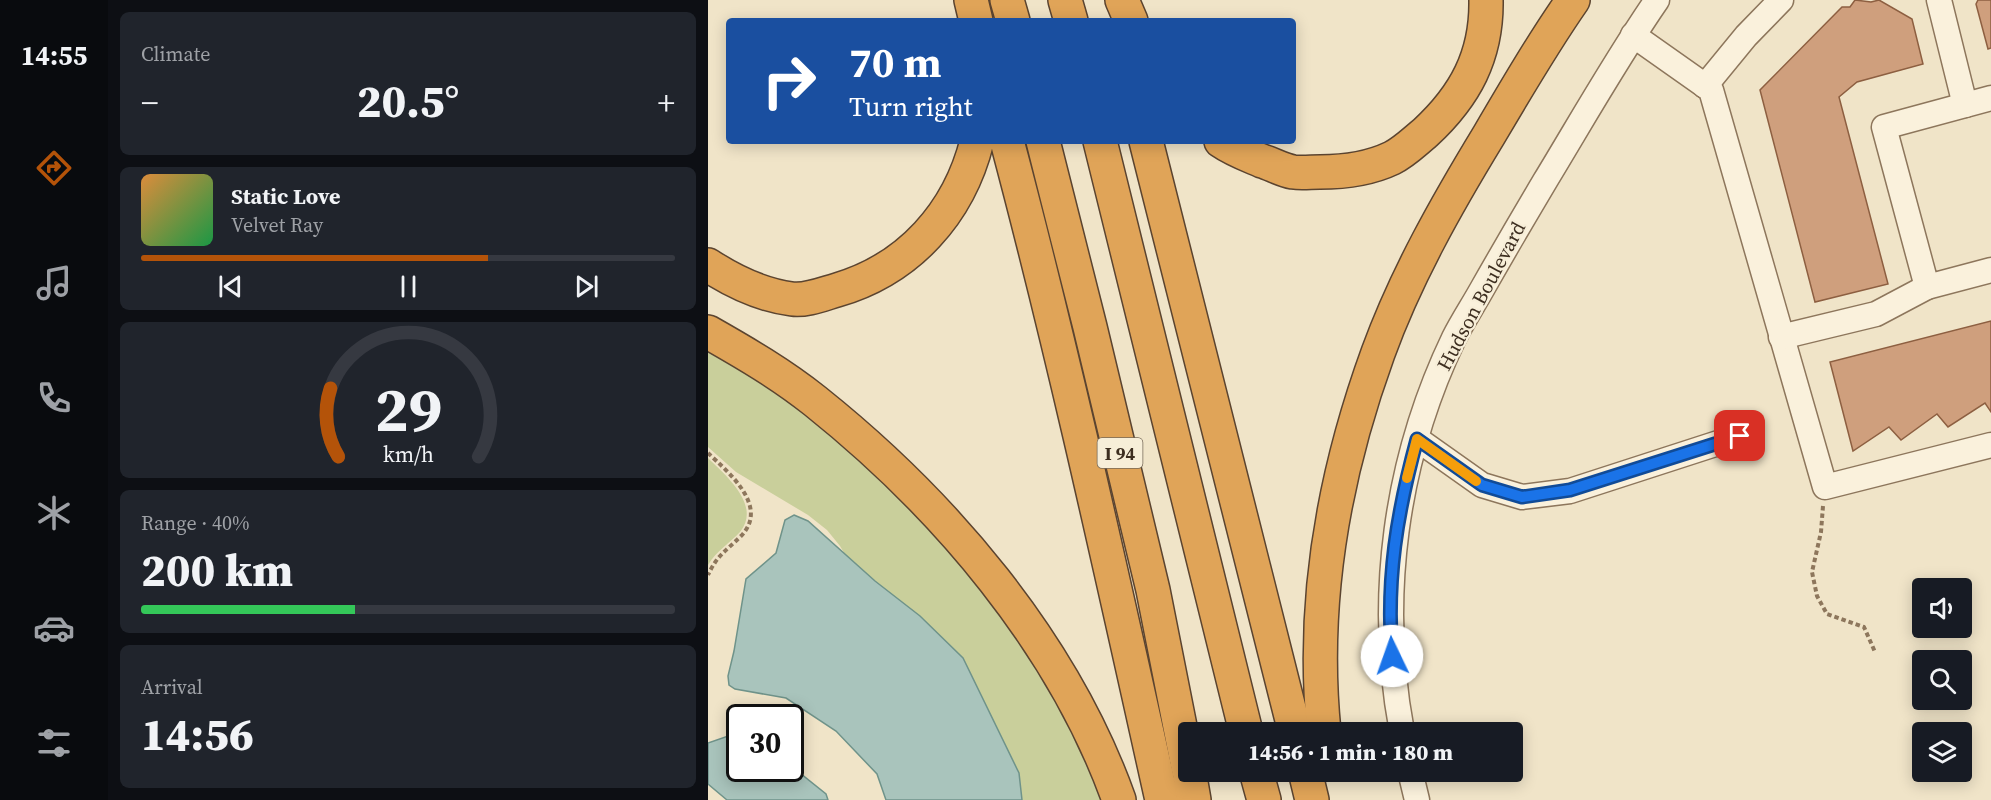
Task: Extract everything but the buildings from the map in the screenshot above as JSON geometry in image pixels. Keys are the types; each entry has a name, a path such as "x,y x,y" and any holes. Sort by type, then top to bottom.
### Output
{"highway":[{"path":"971,0 975,18"},
{"path":"1007,0 1011,18"},
{"path":"1065,0 1070,18"},
{"path":"1110,0 1115,18"},
{"path":"1122,0 1130,18"},
{"path":"1226,144 1244,154 1293,172 1361,169 1391,158 1412,145 1436,122 1463,90 1482,42 1486,0"},
{"path":"1324,722 1321,636 1330,534 1350,439 1375,361 1439,220 1520,81 1573,0"},
{"path":"708,265 759,292 794,299 832,292 876,275 911,251 946,212 966,178 976,144"},
{"path":"1008,144 1037,256 1103,535 1161,800"},
{"name":"I 94","path":"1044,144 1153,590 1179,722"},
{"path":"1101,144 1244,722"},
{"path":"1147,144 1292,722"},
{"path":"708,332 761,362 814,400 889,466 984,566 1047,655 1110,775 1119,800"},
{"name":"I 94","path":"1191,782 1194,800"},
{"path":"1259,782 1264,800"},
{"path":"1308,782 1312,800"},
{"path":"1330,782 1332,800"}],"street":[{"name":"Hudson Boulevard","path":"1400,722 1392,659 1391,585 1394,543 1404,487 1431,392 1455,337 1508,242 1633,35 1657,0"},
{"path":"1705,86 1746,36 1781,0"},
{"path":"1939,0 1965,105"},
{"path":"1633,35 1711,90 1825,487 1991,445"},
{"path":"1927,287 1884,127 1991,98"},
{"path":"1781,337 1876,314 1927,287 1991,270"},
{"path":"1417,439 1482,485 1522,497 1570,490 1740,436"},
{"path":"1413,782 1417,800"}],"path":[{"path":"708,453 738,483 747,500 750,512 746,531 717,558 708,575"},
{"path":"1825,487 1821,532 1812,572 1817,596 1827,614 1864,627 1875,652"}],"green space":[{"path":"708,347 761,379 864,456 1020,630 1110,800 956,800 866,590 840,546 827,530 808,515 736,472 708,447"},
{"path":"708,458 739,491 747,511 746,522 740,532 719,551 708,565"}],"water":[{"path":"794,515 808,521 875,581 920,616 963,658 1019,773 1022,800 886,800 877,774 836,731 804,710 804,704 795,704 786,698 735,689 729,685 728,676 746,579 776,553 785,520"},
{"path":"726,737 726,782 804,782 804,776 826,794 828,800 727,800 708,784 708,743"}],"slow traffic":[{"path":"1407,478 1417,439 1476,481"}],"route":[{"path":"1392,656 1390,637 1394,543 1404,487 1417,439 1482,485 1522,497 1570,490 1740,436"}]}
